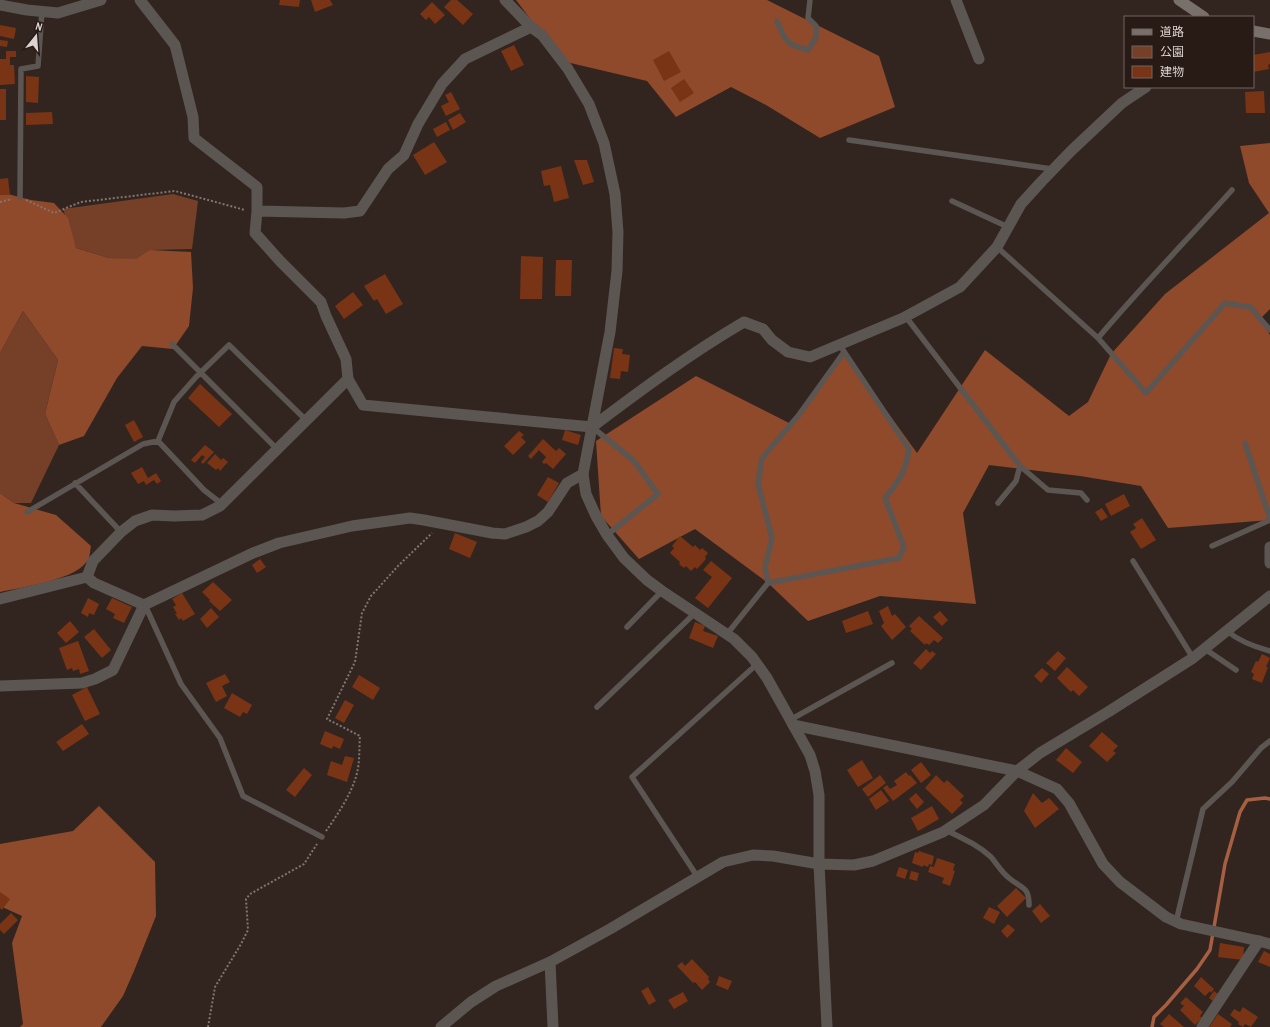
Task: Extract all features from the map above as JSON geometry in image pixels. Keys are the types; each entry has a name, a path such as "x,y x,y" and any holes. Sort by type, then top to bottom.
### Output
{"main road":[{"path":"1179,0 1203,16"},
{"path":"1254,31 1270,34"}],"street":[{"path":"0,5 27,10 58,13 101,0"},
{"path":"140,0 175,45 193,117 194,138 257,187 257,211 254,233 321,302 346,359 348,379 363,405 592,427 677,364 744,322 763,329 772,340 788,352 810,357 842,348 906,317 960,287 996,247 1022,204 1053,170 1122,103 1144,88"},
{"path":"505,0 531,27 542,35 562,61 589,104 604,143 615,194 618,232 617,271 610,332 583,474 586,494 596,516 624,558 662,591 734,639 757,664 767,678 810,755 815,771 819,795 819,864 827,1027"},
{"path":"956,0 979,59"},
{"path":"257,211 344,213 360,211 388,169 404,155 418,124 442,84 465,59 531,27"},
{"path":"87,577 93,561 121,532 135,521 152,515 202,515 222,504 348,379"},
{"path":"0,686 82,683 95,679 113,670 144,605 253,553 279,543 352,526 410,518 505,534 526,528 538,521 548,512 567,483 583,474"},
{"path":"1270,547 1270,563"},
{"path":"87,577 94,583 144,605"},
{"path":"0,599 87,577"},
{"path":"441,1027 471,1002 496,986 550,962 610,929 723,862 753,855 773,856 819,864 854,866 873,861 946,830 984,805 1017,771 1040,753 1193,658 1270,596"},
{"path":"792,723 1017,771 1057,789 1069,803 1103,864 1120,882 1166,917 1181,924 1265,943 1202,1027"},
{"path":"550,962 553,1027"}],"lane":[{"path":"777,21 785,41 796,47 808,50 816,38 816,26 808,18 810,0"},
{"path":"20,197 20,69 38,66 42,11"},
{"path":"849,140 1053,170"},
{"path":"1098,338 1136,293 1176,252 1232,190"},
{"path":"952,201 1008,227"},
{"path":"996,247 1098,338 1146,393 1225,304 1250,307 1270,330"},
{"path":"906,317 1020,466 1048,490 1081,493 1087,500"},
{"path":"172,344 277,449"},
{"path":"158,440 174,402 200,373 229,345 306,420"},
{"path":"727,634 768,583 899,558 904,547 885,498 898,482 907,463 909,449 842,348 798,416 762,458 758,484 772,538 765,568 768,583"},
{"path":"592,427 633,460 658,494 607,534"},
{"path":"27,512 143,444 158,440"},
{"path":"158,440 204,490 222,504"},
{"path":"1212,546 1270,519 1245,443"},
{"path":"998,503 1016,481 1020,466"},
{"path":"75,483 121,532"},
{"path":"1133,561 1193,658"},
{"path":"627,627 662,591"},
{"path":"144,605 181,684 220,738 243,796 322,838"},
{"path":"597,707 695,613"},
{"path":"1227,631 1235,638 1270,651"},
{"path":"1205,649 1236,670"},
{"path":"792,723 892,663"},
{"path":"698,876 632,777 757,664"},
{"path":"1176,922 1203,809 1232,782 1261,748 1270,741"},
{"path":"946,830 972,842 991,857 1008,878 1023,886 1029,895 1029,906"}],"path":[{"path":"0,202 20,197 54,213 81,202 174,191 242,210 257,211"},
{"path":"208,1027 215,987 248,930 246,899 250,894 304,864 339,811 355,780 360,736 327,719 355,662 362,613 371,596 398,566 441,524"}],"green space":[{"path":"173,194 198,201 192,249 153,250 136,260 109,258 76,248 63,209"},
{"path":"23,311 58,360 45,414 59,445 31,503 14,503 0,493 0,353"}],"shaded area":[{"path":"516,0 767,0 879,56 895,107 820,138 766,105 731,87 676,117 647,81 562,61"},
{"path":"1270,143 1270,309 1260,319 1270,335 1270,520 1168,528 1141,486 1080,476 989,465 963,513 976,604 880,596 808,621 768,583 695,529 639,559 601,516 596,441 696,376 791,424 844,352 917,453 985,350 1069,416 1088,402 1111,354 1165,294 1269,213 1249,183 1240,146"},
{"path":"0,192 31,200 54,203 68,218 76,248 109,258 136,259 150,250 191,252 193,288 189,326 173,349 142,346 117,378 84,436 59,445 45,414 58,360 23,311 0,353"},
{"path":"0,493 14,503 56,515 91,546 89,558 83,566 62,577 35,585 0,592"},
{"path":"99,806 155,862 156,916 123,996 101,1027 20,1027 23,1024 12,943 22,916 0,906 0,844 73,831"}],"building":[{"path":"280,0 300,0 299,7 279,5"},
{"path":"311,0 330,0 333,5 315,12"},
{"path":"451,0 457,0 473,14 463,25 444,7"},
{"path":"432,2 445,15 435,24 429,17 426,20 420,14"},
{"path":"0,25 16,28 14,39 0,36"},
{"path":"0,40 8,41 7,47 0,46"},
{"path":"514,45 524,65 511,71 501,51"},
{"path":"6,51 16,51 16,57 10,57 10,65 14,65 15,84 0,85 0,59 6,59"},
{"path":"669,51 681,72 664,81 653,60"},
{"path":"1270,52 1270,64 1268,65 1269,69 1254,72 1254,55"},
{"path":"26,76 39,77 38,103 26,102"},
{"path":"684,79 694,93 680,102 671,88"},
{"path":"0,89 6,89 6,120 0,120"},
{"path":"1264,91 1265,113 1246,113 1245,92"},
{"path":"451,92 460,109 446,116 441,106 449,102 445,95"},
{"path":"52,112 53,124 26,125 26,113"},
{"path":"460,113 466,122 453,130 448,120"},
{"path":"446,122 450,130 437,137 433,129"},
{"path":"434,142 447,162 425,175 413,155"},
{"path":"574,160 587,160 594,182 583,185"},
{"path":"561,166 569,198 554,202 550,185 544,186 541,171"},
{"path":"8,178 10,195 0,195 0,179"},
{"path":"521,256 543,257 542,299 520,299"},
{"path":"556,260 572,260 571,296 555,296"},
{"path":"385,274 403,304 386,314 377,299 374,301 364,286"},
{"path":"353,292 363,305 344,319 335,306"},
{"path":"614,348 623,349 622,354 630,355 628,372 621,371 620,379 610,378"},
{"path":"200,384 232,414 219,427 188,398"},
{"path":"134,420 143,437 134,442 125,425"},
{"path":"565,430 581,435 578,445 562,440"},
{"path":"519,431 524,435 521,437 526,442 513,455 504,446"},
{"path":"543,439 556,451 559,448 566,454 553,469 546,463 544,464 542,462 546,457 539,450 531,459 528,456"},
{"path":"205,445 214,452 203,464 201,462 205,457 202,455 195,463 191,460"},
{"path":"215,454 221,460 223,458 228,462 220,471 218,468 216,470 207,463"},
{"path":"142,467 148,478 156,473 161,481 157,484 154,480 146,485 144,481 138,484 131,473"},
{"path":"548,477 559,483 548,502 537,495"},
{"path":"1124,494 1130,506 1111,516 1105,504"},
{"path":"1102,508 1108,517 1101,521 1095,512"},
{"path":"1142,518 1156,540 1141,549 1130,532 1136,528 1133,524"},
{"path":"455,533 477,542 470,558 449,549"},
{"path":"680,536 693,547 695,545 700,550 702,548 708,553 705,557 706,559 697,569 695,567 691,571 686,566 684,568 670,553 674,548 672,546"},
{"path":"260,559 266,567 257,573 252,565"},
{"path":"711,561 732,578 708,608 695,598 712,577 703,570"},
{"path":"213,582 232,600 220,611 202,592"},
{"path":"182,593 195,614 183,621 181,618 179,620 175,614 177,614 173,607 176,605 172,599"},
{"path":"88,598 99,604 94,615 89,613 88,617 81,613"},
{"path":"112,598 132,607 124,623 113,618 115,614 106,609"},
{"path":"888,606 892,616 895,614 906,627 892,640 881,626 884,623 879,611"},
{"path":"211,608 219,617 207,628 200,619"},
{"path":"868,611 873,624 846,633 842,621"},
{"path":"940,611 948,620 942,626 933,617"},
{"path":"919,616 943,638 938,643 934,640 929,645 926,643 925,645 910,631 912,629 909,626"},
{"path":"70,621 79,632 66,643 57,633"},
{"path":"695,622 705,626 703,631 718,636 713,648 689,638"},
{"path":"94,629 111,650 102,658 84,637"},
{"path":"78,641 89,671 80,674 79,669 73,671 72,668 67,670 59,648"},
{"path":"926,649 930,653 932,651 936,654 921,670 913,663"},
{"path":"1058,651 1066,658 1055,671 1046,663"},
{"path":"1262,654 1270,658 1262,683 1252,679 1254,674 1251,672 1256,661 1258,662"},
{"path":"1067,667 1088,687 1079,696 1073,690 1071,692 1057,678"},
{"path":"1042,668 1049,674 1041,683 1034,676"},
{"path":"225,674 230,682 222,686 227,696 216,702 206,683"},
{"path":"359,675 380,688 373,700 352,687"},
{"path":"87,687 100,714 85,721 72,695"},
{"path":"232,693 252,705 247,714 243,712 240,717 224,708"},
{"path":"345,700 354,705 344,723 335,718"},
{"path":"82,724 89,734 63,751 56,742"},
{"path":"325,731 344,739 340,749 333,746 332,749 320,744"},
{"path":"1102,732 1118,746 1113,751 1116,753 1107,762 1089,746"},
{"path":"1066,748 1082,762 1073,773 1056,760"},
{"path":"345,756 354,758 347,782 327,775 331,761 342,765"},
{"path":"862,760 873,778 858,787 847,770"},
{"path":"921,762 931,775 921,783 911,770"},
{"path":"304,768 312,775 295,797 286,790"},
{"path":"906,772 917,783 893,801 883,788 887,785 890,789 897,785 894,781"},
{"path":"880,775 886,783 868,797 862,789"},
{"path":"936,775 944,783 947,780 964,796 960,800 963,803 952,814 925,788"},
{"path":"881,790 889,801 876,810 869,799"},
{"path":"916,793 924,802 917,809 909,799"},
{"path":"1033,793 1042,803 1049,798 1059,809 1035,828 1024,811"},
{"path":"932,806 939,819 918,831 911,818"},
{"path":"919,851 934,856 932,865 929,864 928,867 923,865 923,867 912,863 915,852 918,853"},
{"path":"937,858 955,864 953,870 955,871 950,886 942,883 944,878 928,872 930,866 934,867"},
{"path":"899,867 908,870 905,879 896,876"},
{"path":"911,871 919,873 917,881 909,879"},
{"path":"1016,888 1026,898 1007,917 997,906"},
{"path":"0,892 10,899 2,910 0,908"},
{"path":"1040,904 1050,916 1041,923 1032,911"},
{"path":"989,907 1000,912 994,924 983,918"},
{"path":"11,913 18,920 4,934 0,930 0,924"},
{"path":"1008,924 1015,930 1007,938 1001,931"},
{"path":"1220,943 1244,947 1243,960 1218,957"},
{"path":"1264,951 1270,954 1270,967 1258,962"},
{"path":"692,959 709,977 708,979 710,982 702,990 677,966 682,962 685,966"},
{"path":"719,976 732,981 728,990 716,985"},
{"path":"1201,977 1214,989 1211,993 1210,991 1205,996 1194,986"},
{"path":"648,987 656,1001 649,1005 641,991"},
{"path":"1214,991 1218,994 1213,1001 1209,998"},
{"path":"683,992 688,1001 674,1009 668,1000"},
{"path":"1186,997 1203,1012 1200,1016 1202,1018 1195,1025 1180,1010 1184,1006 1180,1003"},
{"path":"1243,1007 1258,1017 1251,1027 1245,1024 1243,1027 1230,1015 1234,1009 1240,1012"},
{"path":"1169,1014 1184,1027 1164,1027 1160,1024"},
{"path":"1218,1014 1232,1024 1230,1027 1209,1027"}],"waterway":[{"path":"1152,1027 1154,1017 1197,969 1210,950 1225,864 1240,812 1247,800 1265,798 1270,799"}]}
